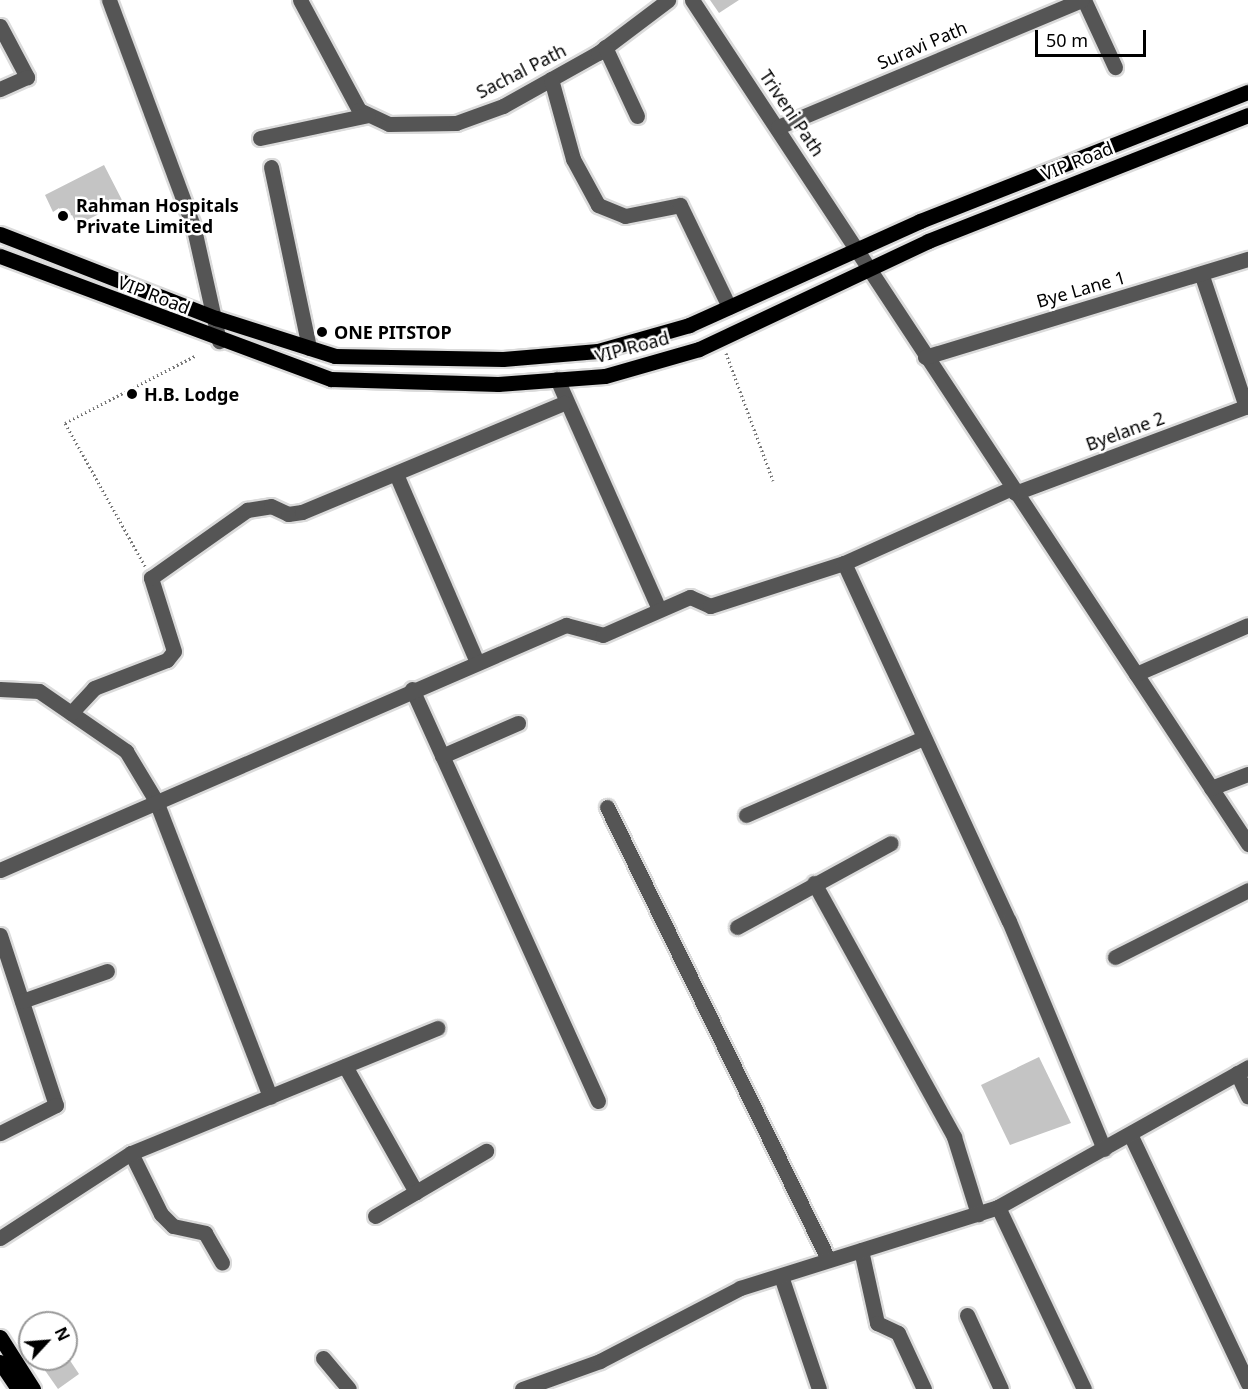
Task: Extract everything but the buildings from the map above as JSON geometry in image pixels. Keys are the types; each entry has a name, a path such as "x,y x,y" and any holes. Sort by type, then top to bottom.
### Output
{"main road":[{"name":"VIP Road","path":"0,234 216,318 335,356 503,359 598,351 689,325 859,247 1248,92"},
{"name":"VIP Road","path":"0,256 219,341 331,379 498,384 605,376 699,349 867,272 928,241 1248,115"},
{"path":"0,1337 33,1389"},
{"path":"0,1362 18,1389"}],"street":[{"path":"109,0 194,230 216,318 219,341"},
{"path":"300,0 359,110 368,115"},
{"name":"Sachal Path","path":"368,115 389,124 456,123 551,79 605,47 668,0"},
{"name":"Triveni Path","path":"692,0 859,247 867,272 1248,844"},
{"path":"1082,0 1115,67"},
{"name":"Suravi Path","path":"778,127 1082,0"},
{"path":"0,26 27,77 0,89"},
{"path":"605,47 637,116"},
{"path":"551,79 573,159 598,205 625,216 680,205 729,307"},
{"path":"260,138 368,115"},
{"path":"271,167 309,348"},
{"name":"Bye Lane 1","path":"925,357 1202,276 1248,259"},
{"path":"1202,276 1247,406"},
{"path":"557,380 564,402 659,609"},
{"path":"71,713 94,688 167,660 174,651 152,578 247,510 271,506 288,514 302,512 564,402"},
{"name":"Byelane 2","path":"0,870 412,689 566,625 603,635 690,597 710,606 844,563 1014,490 1247,406"},
{"path":"396,474 477,662"},
{"path":"844,563 922,738 1009,921 1104,1149"},
{"path":"1136,674 1248,625"},
{"path":"0,689 39,691 126,751 156,801 270,1097"},
{"path":"412,689 598,1101"},
{"path":"442,756 518,723"},
{"path":"746,815 922,738"},
{"path":"1212,788 1248,774"},
{"path":"608,807 828,1259"},
{"path":"737,927 891,843"},
{"path":"814,883 954,1137 978,1214"},
{"path":"1115,957 1248,890"},
{"path":"0,935 56,1105 0,1132"},
{"path":"22,1000 106,971"},
{"path":"0,1238 131,1153 437,1028"},
{"path":"345,1066 416,1192"},
{"path":"522,1389 600,1361 740,1288 998,1207 1242,1070 1248,1097"},
{"path":"1130,1134 1248,1384"},
{"path":"375,1216 486,1150"},
{"path":"131,1153 161,1215 173,1226 205,1233 222,1263"},
{"path":"998,1207 1084,1389"},
{"path":"861,1250 877,1323 898,1333 924,1389"},
{"path":"781,1276 819,1389"},
{"path":"967,1315 1001,1389"},
{"path":"322,1358 349,1389"}],"path":[{"path":"726,353 774,481"},
{"path":"152,578 65,423 197,355"}],"place":[{"name":"Rahman Hospitals Private Limited","path":"63,216"},
{"name":"ONE PITSTOP","path":"322,332"},
{"name":"H.B. Lodge","path":"132,394"}]}
